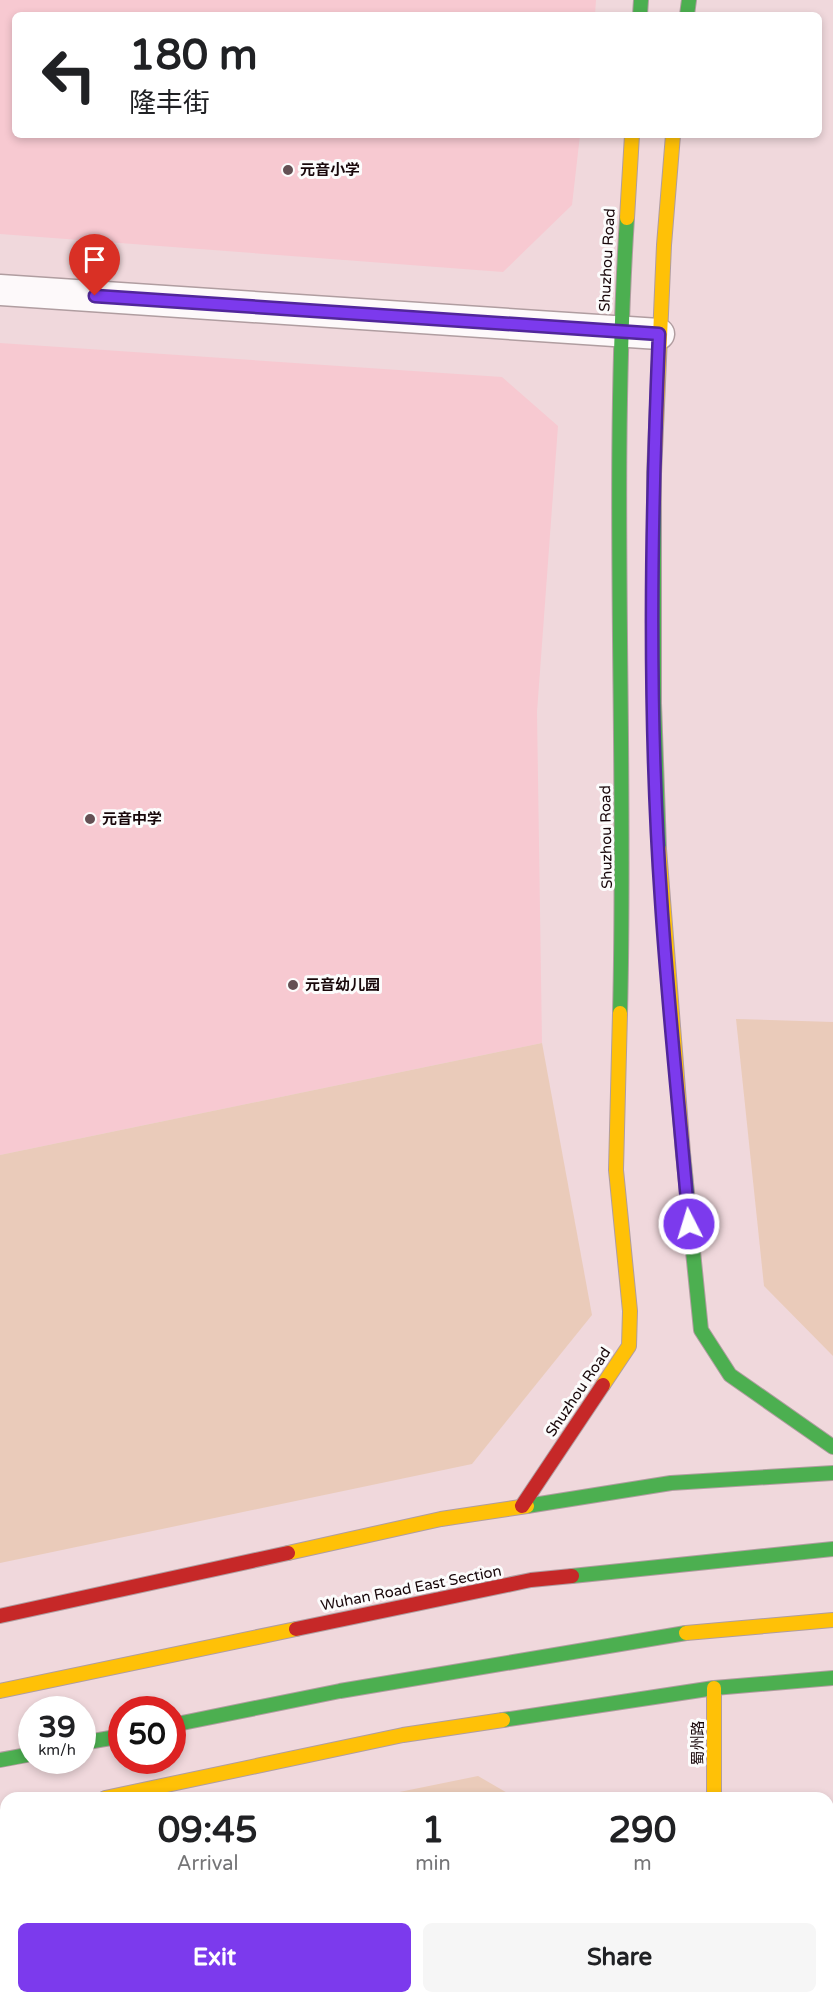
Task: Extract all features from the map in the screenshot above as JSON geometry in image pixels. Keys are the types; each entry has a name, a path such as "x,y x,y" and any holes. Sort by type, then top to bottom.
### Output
{"main road":[{"name":"Shuzhou Road","path":"522,1506 629,1346 630,1311 616,1170 623,901 618,447 620,329 632,138"},
{"path":"673,138 659,334 654,451 654,703 661,898 693,1270 701,1330 730,1375 833,1447"},
{"path":"0,1616 441,1519 671,1483 833,1473"},
{"name":"Wuhan Road East Section","path":"0,1691 531,1580 833,1549"},
{"path":"186,1722 340,1691 659,1636 833,1620"},
{"path":"133,1792 403,1735 714,1688 833,1678"},
{"name":"蜀州路","path":"714,1688 714,1792"},
{"path":"0,1760 18,1757"}],"street":[{"path":"0,290 620,329 659,334"}],"shaded area":[{"name":"元音小学","path":"0,0 596,0 595,12 12,12 12,138 580,138 572,205 503,272 0,234"},
{"name":"元音中学","path":"0,343 502,377 558,426 537,712 542,1043 0,1155"},
{"path":"736,1019 833,1022 833,1356 764,1286"},
{"path":"542,1043 592,1315 472,1464 0,1563 0,1155"},
{"path":"478,1776 506,1792 399,1792"}],"traffic: fast":[{"path":"640,12 641,0"},
{"path":"687,12 689,0"},
{"path":"620,1013 622,814 619,516 622,317 627,218"},
{"path":"654,474 654,703 659,849"},
{"path":"683,1153 701,1330 730,1375 833,1447"},
{"path":"527,1506 671,1483 833,1473"},
{"path":"572,1576 833,1549"},
{"path":"186,1722 340,1691 686,1633"},
{"path":"503,1720 714,1688 833,1678"},
{"path":"96,1741 108,1738"},
{"path":"0,1760 18,1757"}],"traffic: slow":[{"path":"627,218 632,138"},
{"path":"654,474 664,245 673,138"},
{"path":"659,849 683,1153"},
{"path":"603,1385 629,1346 630,1311 616,1170 620,1013"},
{"path":"288,1553 441,1519 527,1506"},
{"path":"686,1633 833,1620"},
{"path":"0,1691 296,1629"},
{"path":"714,1688 714,1792"},
{"path":"133,1792 403,1735 503,1720"}],"traffic: jam":[{"path":"522,1506 603,1385"},
{"path":"0,1616 288,1553"},
{"path":"296,1629 531,1580 572,1576"}],"place":[{"name":"元音小学","path":"288,170"},
{"name":"元音中学","path":"90,819"},
{"name":"元音幼儿园","path":"293,985"}],"route":[{"path":"95,296 596,327 659,334 654,451 654,703 661,898 689,1224"}]}
